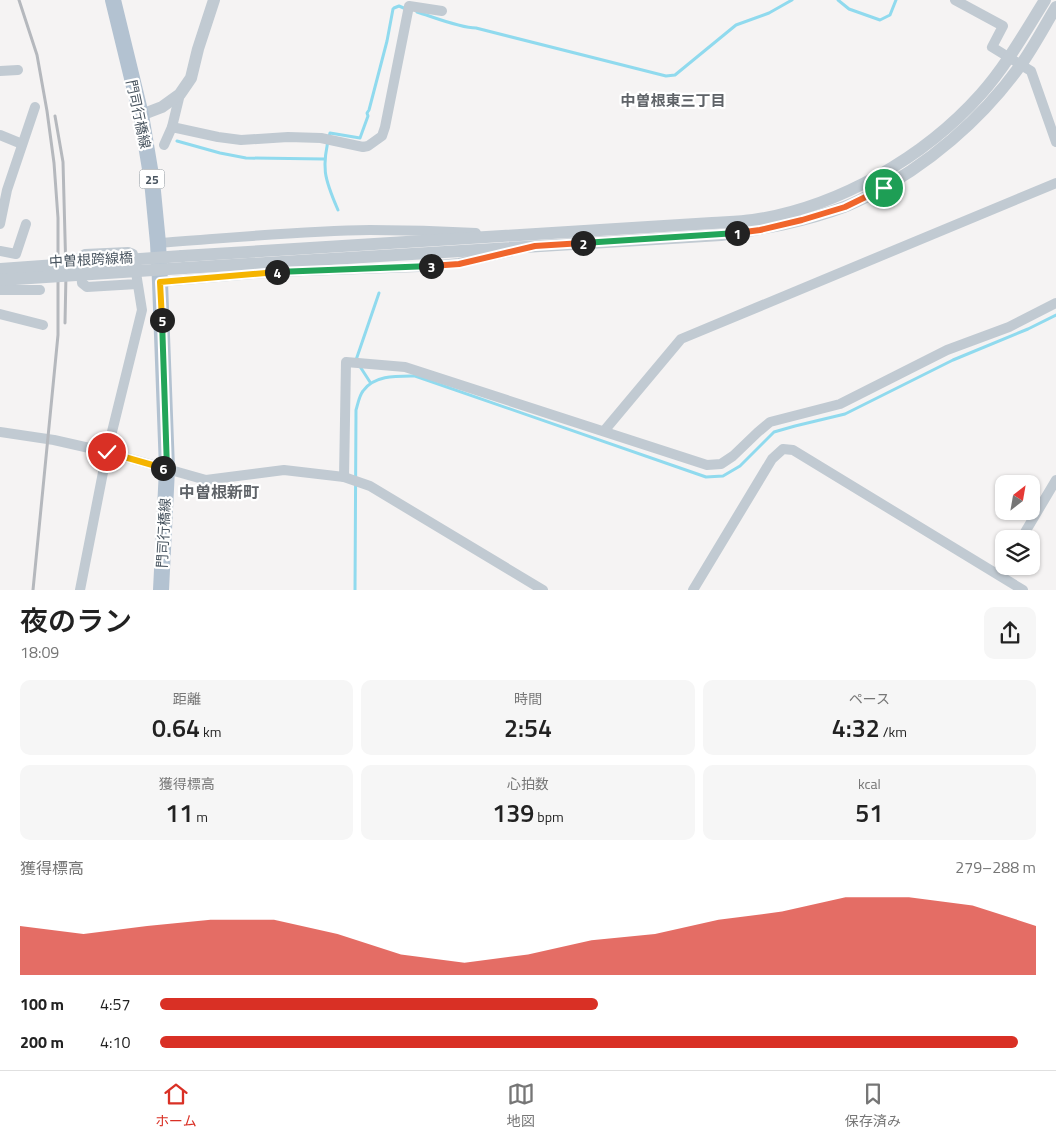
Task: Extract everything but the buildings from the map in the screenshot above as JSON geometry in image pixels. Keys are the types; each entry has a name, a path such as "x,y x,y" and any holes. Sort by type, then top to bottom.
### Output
{"main road":[{"name":"門司行橋線","path":"113,0 141,115 152,181 158,243 167,469 161,590"}],"street":[{"path":"141,115 162,107 180,94 191,78 203,32 214,0"},
{"path":"955,0 1002,26 992,47 1020,66 1031,71 1056,142"},
{"path":"158,243 369,230 414,230 536,241 754,220 789,212 824,201 872,180 912,156 951,124 982,94 1009,58 1045,0"},
{"path":"183,262 536,241 721,234 750,231 802,220 845,207 884,188 929,159 963,130 996,95 1020,66 1056,8"},
{"path":"172,127 218,138 241,140 288,137 321,138 363,147 368,146 382,136 385,127 408,11 442,11"},
{"path":"0,72 18,70"},
{"path":"164,145 172,127 180,94"},
{"path":"0,224 7,190 35,107"},
{"path":"0,135 22,144"},
{"path":"604,431 681,339 1056,183"},
{"path":"0,251 16,254 26,224"},
{"path":"160,282 276,272 459,264 536,241"},
{"path":"80,590 107,452 142,310 138,284 133,254 128,252 85,254 80,258 82,283 87,287 138,284"},
{"name":"中曽根跨線橋","path":"0,269 183,262"},
{"name":"中曽根跨線橋","path":"0,280 183,262"},
{"path":"0,290 40,290"},
{"path":"346,478 346,362 405,367 707,465 721,464 733,456 770,422 840,404 948,350 1008,327 1056,303"},
{"path":"0,314 43,325"},
{"path":"0,432 54,440 107,452 206,480 284,470 346,478 370,486 543,590"},
{"path":"693,590 772,459 783,449 793,450 995,568"},
{"path":"1026,530 1056,480"},
{"path":"1006,575 1023,590"}],"waterway":[{"path":"417,12 470,28 666,76 675,75 736,25 769,13 792,0"},
{"path":"838,0 849,9 880,20 890,15 896,0"},
{"path":"338,210 325,172 325,155 330,133 360,138 368,116 367,113 387,41 393,9 399,6 406,9"},
{"path":"177,141 246,158 324,159"},
{"path":"356,360 379,293"},
{"path":"355,590 356,410 363,391 373,382 380,379 415,376 706,477 723,476 740,466 774,432 845,414 953,360 1028,329 1056,315"},
{"path":"359,365 370,382"}],"railway":[{"path":"19,0 37,55 54,163 58,218 58,335 33,590"},
{"path":"55,116 63,162 66,274 65,323"}],"district":[{"name":"中曽根東三丁目","path":"673,100"},
{"name":"中曽根新町","path":"219,492"}],"route":[{"path":"107,452 167,469 160,282 276,272 459,264 535,246 760,230 845,207 884,188"}]}
